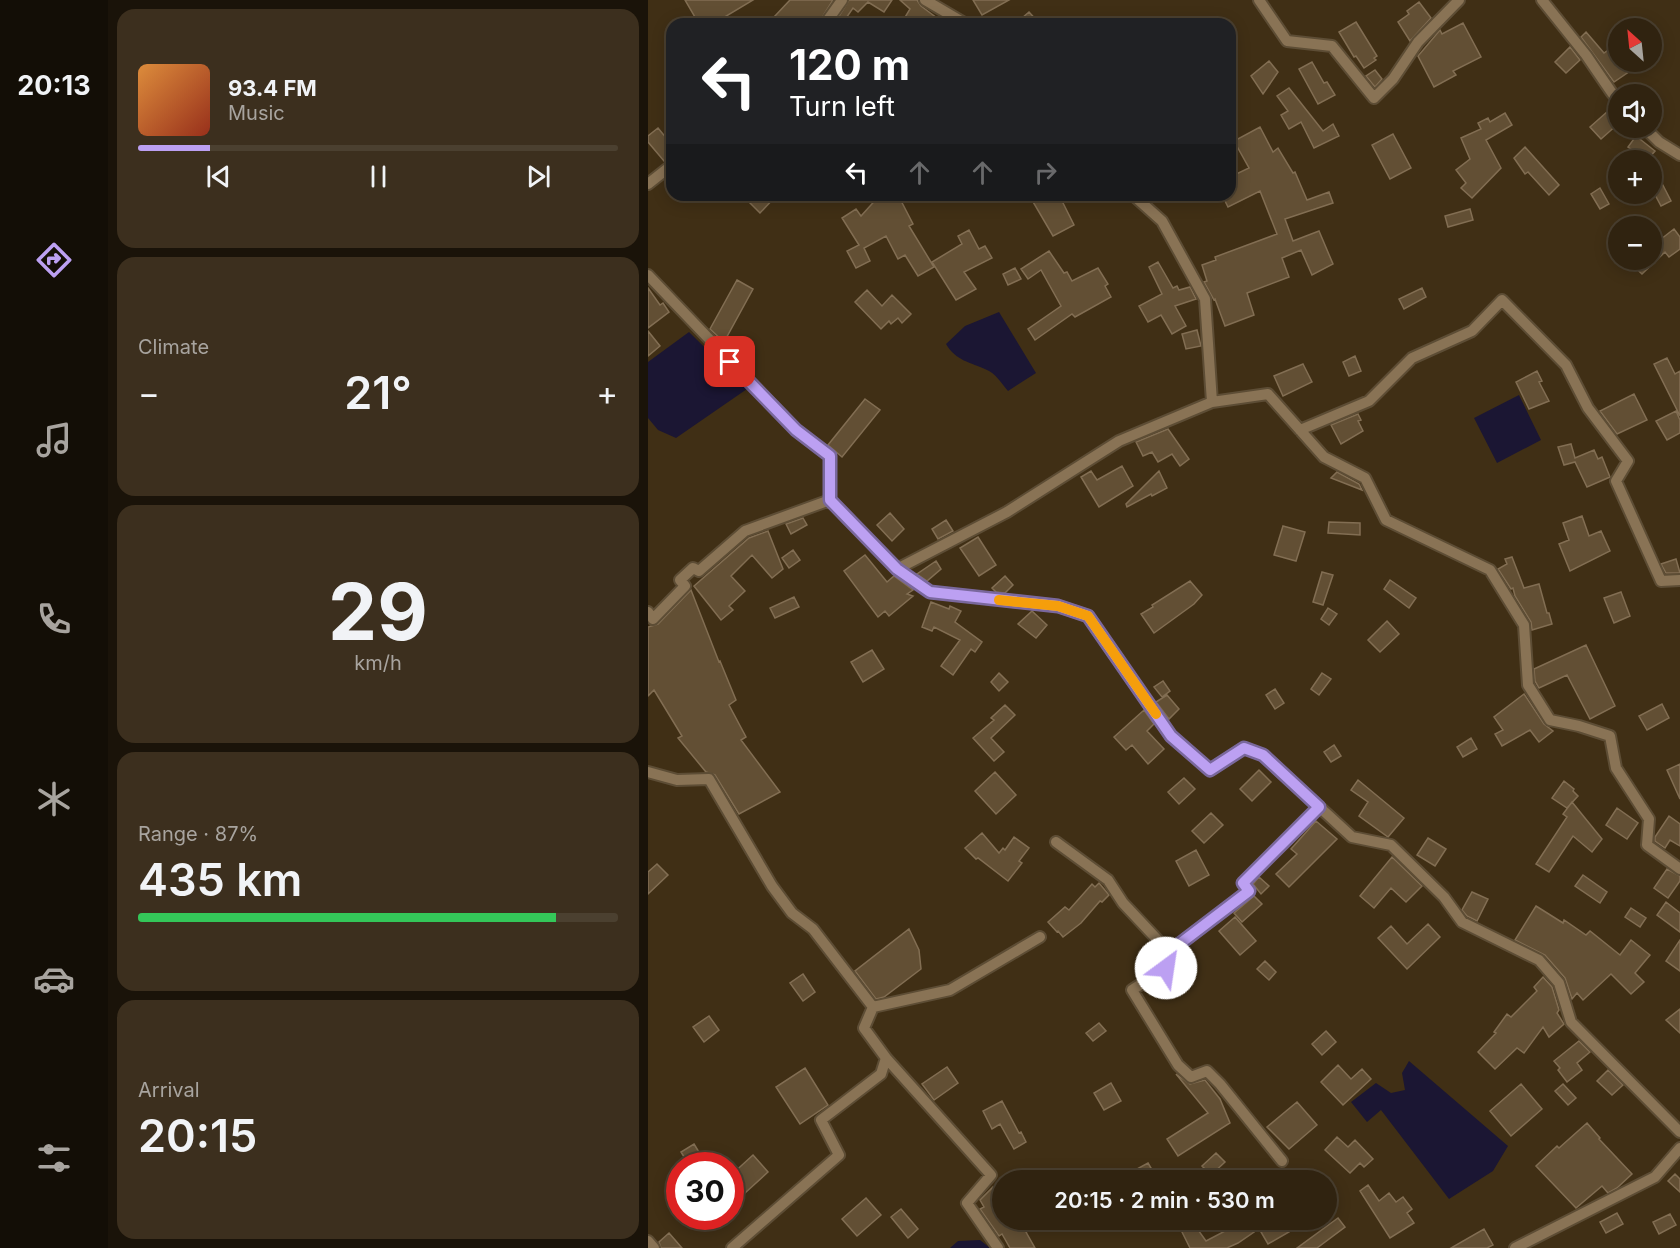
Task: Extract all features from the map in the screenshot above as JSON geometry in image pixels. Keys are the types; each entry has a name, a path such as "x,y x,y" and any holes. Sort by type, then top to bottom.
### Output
{"street":[{"path":"829,18 842,0"},
{"path":"925,0 956,18"},
{"path":"1259,0 1287,41 1332,46 1374,98 1393,78 1418,42 1460,0"},
{"path":"1542,0 1586,55 1608,88"},
{"path":"1655,138 1680,155"},
{"path":"648,183 666,170"},
{"path":"1140,201 1162,221 1205,298 1212,402"},
{"path":"648,275 796,430 830,456 830,500 897,569 930,592 1058,606 1088,616 1171,736 1210,770 1244,748 1263,755 1352,837 1391,845 1444,897 1462,922 1539,960 1559,983 1571,1022 1680,1132"},
{"path":"1300,430 1368,401 1412,358 1472,331 1502,300 1566,365 1588,408 1628,461 1616,482 1661,581 1680,580"},
{"path":"897,569 1007,512 1119,441 1212,402 1268,393 1324,457 1365,478 1386,520 1490,570 1524,625 1528,685 1533,694 1550,720 1610,736 1616,768 1649,819 1647,845 1680,869"},
{"path":"648,612 653,619 685,586 680,580 693,568 699,571 745,531 830,500"},
{"path":"648,772 677,780 709,779 772,886 792,912 813,930 873,1007"},
{"path":"1282,1161 1207,1071 1191,1077 1178,1065 1132,990 1166,968 1169,952 1249,891 1243,883 1319,807"},
{"path":"1056,842 1108,880 1123,903 1169,952"},
{"path":"873,1007 950,990 1040,937"},
{"path":"873,1007 864,1028 886,1058 991,1175 967,1203 998,1248"},
{"path":"732,1248 839,1155 821,1120 881,1074 886,1058"},
{"path":"1515,1248 1655,1177 1680,1148"},
{"path":"648,1241 654,1248"}],"shaded area":[{"path":"999,312 1036,373 1008,391 993,374 959,358 946,344 965,326"},
{"path":"689,332 747,389 676,438 658,430 648,418 648,362"},
{"path":"1519,395 1541,440 1497,463 1474,418"},
{"path":"1409,1061 1508,1146 1493,1171 1449,1199 1381,1110 1367,1122 1351,1102 1376,1083 1391,1093 1405,1090 1402,1073"},
{"path":"980,1240 990,1248 950,1248 958,1241"}],"building":[{"path":"685,0 753,0 723,18 696,18"},
{"path":"790,0 833,0 822,18 774,17"},
{"path":"849,0 892,0 884,12 868,2 858,12 853,8 846,18 838,18"},
{"path":"900,0 917,0 937,18 905,18 910,9"},
{"path":"973,0 1009,0 982,15"},
{"path":"1419,2 1431,18 1410,41 1398,22"},
{"path":"1029,12 1034,18 1022,18"},
{"path":"1356,22 1377,56 1374,58 1376,60 1364,68 1356,56 1354,57 1339,32"},
{"path":"1463,23 1481,57 1453,71 1456,75 1434,87 1418,56 1440,30 1442,34"},
{"path":"1586,32 1604,53 1608,50 1608,72 1629,72 1614,82 1581,37"},
{"path":"1570,47 1580,60 1566,73 1555,62"},
{"path":"1269,61 1278,72 1263,94 1251,76"},
{"path":"1312,62 1324,83 1327,82 1335,95 1318,104 1299,69"},
{"path":"1375,70 1382,79 1375,87 1366,76"},
{"path":"1289,88 1323,131 1333,124 1339,136 1314,148 1301,122 1289,129 1281,115 1288,111 1277,96"},
{"path":"1608,111 1608,133 1601,139 1590,127"},
{"path":"1505,113 1512,125 1486,140 1501,168 1472,198 1461,188 1466,183 1456,170 1470,159 1461,138 1481,129 1478,123 1488,118 1490,122"},
{"path":"1260,127 1273,152 1278,148 1293,173 1295,172 1307,200 1329,192 1333,203 1285,219 1293,241 1319,231 1333,264 1312,275 1301,250 1282,258 1289,277 1247,293 1254,315 1225,326 1215,299 1204,282 1207,281 1202,265 1216,260 1215,257 1277,234 1260,191 1228,207 1225,201 1236,201 1236,174 1249,168 1236,145 1236,140"},
{"path":"658,128 666,138 666,159 664,161 648,142 648,136"},
{"path":"1393,134 1411,168 1390,179 1372,145"},
{"path":"1635,138 1639,138 1654,150 1632,150 1628,147"},
{"path":"1525,147 1559,185 1549,195 1528,172 1525,174 1514,158"},
{"path":"1662,183 1671,201 1661,206 1660,204 1662,204"},
{"path":"1600,188 1609,204 1600,209 1591,194"},
{"path":"748,201 771,201 760,213"},
{"path":"875,201 901,201 913,224 909,226 934,267 918,276 905,255 898,259 886,236 864,248 870,261 856,268 847,251 859,245 842,218 856,209 861,216"},
{"path":"1033,201 1062,201 1074,225 1053,236"},
{"path":"1470,209 1473,220 1448,227 1445,216"},
{"path":"1674,229 1680,237 1680,249 1669,257 1665,252 1662,255 1662,238"},
{"path":"969,230 979,249 985,246 992,258 964,272 976,289 956,300 932,262 962,244 958,236"},
{"path":"1049,251 1072,281 1098,268 1108,284 1105,286 1111,297 1075,317 1072,314 1035,340 1028,329 1061,306 1041,270 1028,279 1021,269"},
{"path":"1158,262 1173,288 1177,286 1179,290 1190,287 1196,299 1175,306 1186,326 1172,334 1161,315 1148,322 1139,306 1162,294 1149,267"},
{"path":"1015,268 1021,279 1008,285 1003,274"},
{"path":"737,280 753,289 724,342 710,329"},
{"path":"648,288 660,305 663,303 669,312 648,328"},
{"path":"1422,288 1426,297 1404,309 1399,299"},
{"path":"867,290 882,306 892,295 911,314 902,323 898,318 891,324 889,321 881,329 855,302"},
{"path":"1197,330 1201,346 1186,349 1182,334"},
{"path":"648,331 660,346 648,356"},
{"path":"1355,356 1361,371 1349,376 1343,362"},
{"path":"1667,358 1675,374 1680,371 1680,416 1654,364"},
{"path":"1303,364 1312,382 1283,396 1274,376"},
{"path":"1537,371 1542,381 1539,382 1549,401 1529,409 1516,382"},
{"path":"1634,394 1647,420 1617,434 1600,411"},
{"path":"865,399 880,410 842,457 828,445"},
{"path":"1676,411 1680,420 1680,433 1667,440 1656,421"},
{"path":"1358,414 1361,420 1358,421 1363,431 1341,444 1331,425"},
{"path":"1168,429 1189,459 1180,466 1172,454 1158,462 1152,452 1143,456 1136,442"},
{"path":"1571,444 1575,458 1594,450 1598,459 1602,457 1610,477 1587,487 1575,462 1564,465 1558,447"},
{"path":"1122,466 1133,486 1099,507 1081,477 1091,471 1097,480"},
{"path":"1159,471 1167,488 1127,507 1126,504"},
{"path":"1337,472 1359,484 1362,490 1331,478"},
{"path":"890,513 904,529 892,541 877,525"},
{"path":"1582,516 1589,536 1601,531 1610,551 1570,571 1559,544 1569,540 1563,523"},
{"path":"803,518 807,525 791,534 786,524"},
{"path":"946,520 953,531 938,539 932,529"},
{"path":"1329,522 1360,523 1360,535 1328,533"},
{"path":"1283,526 1305,532 1296,561 1274,555"},
{"path":"768,531 783,569 772,578 752,555 731,576 745,591 729,606 733,610 721,620 694,586 749,538"},
{"path":"978,537 996,565 979,576 960,548"},
{"path":"793,550 800,560 789,568 782,558"},
{"path":"865,555 887,582 894,576 913,590 907,594 913,596 889,616 885,611 878,617 844,571"},
{"path":"1512,557 1524,588 1539,584 1552,624 1532,630 1531,622 1515,596 1513,588 1511,589 1498,569 1507,564 1505,559"},
{"path":"1676,559 1680,573 1666,573 1661,564"},
{"path":"936,561 941,569 927,581 917,574"},
{"path":"1322,572 1333,575 1323,605 1313,602"},
{"path":"1005,576 1013,585 1005,593 996,592 992,588"},
{"path":"1390,580 1416,598 1409,608 1384,589"},
{"path":"1190,581 1202,595 1194,604 1154,633 1141,614"},
{"path":"691,590 736,700 729,705 746,737 741,740 780,792 739,814 715,775 706,772 678,738 682,736 654,690 648,696 648,627 658,624"},
{"path":"1621,592 1630,616 1614,623 1604,598"},
{"path":"794,597 799,607 775,618 770,608"},
{"path":"931,602 961,611 955,622 982,642 975,652 971,649 953,675 941,666 960,640 934,627 932,631 922,627"},
{"path":"1328,608 1337,614 1329,625 1321,619"},
{"path":"1032,611 1047,625 1036,638 1018,624"},
{"path":"1387,621 1399,634 1380,652 1368,640"},
{"path":"1586,645 1615,706 1590,719 1567,675 1539,688 1535,681 1534,669"},
{"path":"872,650 884,669 863,682 851,662"},
{"path":"999,673 1008,682 999,691 991,682"},
{"path":"1322,673 1331,679 1319,695 1311,689"},
{"path":"1163,681 1170,691 1162,697 1154,687"},
{"path":"1275,689 1284,703 1275,709 1266,695"},
{"path":"1524,694 1544,724 1553,731 1539,742 1530,730 1502,746 1495,734 1503,730 1494,717"},
{"path":"1167,695 1179,709 1169,719 1156,702"},
{"path":"1662,704 1669,718 1647,730 1639,716"},
{"path":"1005,705 1015,715 991,738 1004,752 994,761 973,738 994,720 991,718"},
{"path":"1144,710 1154,724 1147,731 1164,749 1148,764 1132,745 1126,750 1114,737"},
{"path":"1471,738 1477,749 1463,757 1457,747"},
{"path":"1334,745 1341,756 1331,762 1324,752"},
{"path":"1680,764 1680,799 1667,770"},
{"path":"1259,770 1271,782 1252,801 1240,789"},
{"path":"995,772 1016,795 996,814 975,791"},
{"path":"1184,778 1195,789 1179,804 1168,792"},
{"path":"1358,780 1404,818 1388,837 1359,816 1368,802 1351,790"},
{"path":"1564,781 1574,789 1573,791 1578,796 1567,808 1552,798"},
{"path":"1572,802 1602,839 1592,852 1573,836 1549,872 1536,864 1567,817 1563,814"},
{"path":"1617,808 1638,823 1627,839 1606,825"},
{"path":"1211,813 1223,825 1204,843 1192,831"},
{"path":"1669,816 1680,824 1680,846 1670,840 1665,848 1655,841 1655,837"},
{"path":"1316,821 1337,839 1289,887 1276,874 1297,854 1291,849"},
{"path":"982,833 999,853 1003,848 1005,850 1014,837 1029,848 1019,861 1022,863 1008,881 978,858 976,859 965,848"},
{"path":"1428,838 1446,849 1435,866 1417,855"},
{"path":"1196,850 1209,875 1189,886 1176,861"},
{"path":"1392,857 1422,886 1406,902 1391,888 1374,908 1360,896"},
{"path":"657,864 668,875 648,894 648,872"},
{"path":"1667,869 1680,876 1680,881 1668,898 1654,888"},
{"path":"1583,875 1607,892 1600,903 1575,886"},
{"path":"1259,877 1269,886 1261,894 1253,884"},
{"path":"1099,883 1109,895 1063,937 1048,922 1065,907 1069,910 1092,884 1095,887"},
{"path":"1472,892 1488,899 1477,921 1467,916 1462,910"},
{"path":"1254,896 1262,904 1242,922 1234,913"},
{"path":"1666,902 1680,913 1680,932 1657,915"},
{"path":"1536,906 1563,923 1564,920 1586,935 1590,931 1620,955 1631,940 1650,955 1635,973 1644,982 1631,994 1611,974 1583,1000 1577,993 1572,999 1565,978 1545,955 1515,940"},
{"path":"1631,908 1646,918 1640,927 1625,917"},
{"path":"1235,917 1256,941 1240,955 1219,931"},
{"path":"1428,924 1440,937 1407,969 1378,938 1391,926 1407,944"},
{"path":"909,929 919,950 921,969 884,997 876,999 855,971"},
{"path":"1680,940 1680,971 1666,961"},
{"path":"1265,961 1276,972 1269,980 1257,969"},
{"path":"803,974 815,992 803,1001 790,983"},
{"path":"1543,977 1552,987 1559,1010 1557,1013 1564,1024 1549,1037 1543,1027 1524,1053 1517,1048 1495,1069 1478,1052 1496,1033 1494,1032 1507,1014 1511,1017 1537,991 1534,987"},
{"path":"1680,1009 1680,1033 1666,1020"},
{"path":"709,1016 719,1030 704,1042 693,1027"},
{"path":"1099,1023 1106,1031 1093,1041 1086,1033"},
{"path":"1326,1031 1336,1042 1322,1055 1312,1044"},
{"path":"1579,1041 1590,1052 1577,1063 1582,1070 1567,1082 1554,1061"},
{"path":"1338,1065 1351,1079 1362,1069 1371,1079 1343,1105 1321,1082"},
{"path":"947,1067 958,1083 934,1100 922,1084"},
{"path":"805,1068 828,1105 800,1124 776,1087"},
{"path":"1608,1070 1623,1085 1612,1095 1597,1081"},
{"path":"1176,1074 1190,1084 1205,1080 1220,1099 1230,1123 1178,1156 1167,1139 1208,1113"},
{"path":"1111,1083 1121,1101 1104,1110 1094,1093"},
{"path":"1521,1084 1542,1109 1511,1136 1490,1111"},
{"path":"1563,1084 1576,1098 1568,1105 1555,1091"},
{"path":"1002,1101 1026,1142 1014,1149 1000,1124 992,1129 983,1111"},
{"path":"1297,1102 1317,1125 1289,1149 1267,1127"},
{"path":"1587,1123 1632,1174 1608,1193 1602,1186 1576,1208 1536,1166"},
{"path":"1337,1137 1348,1147 1355,1140 1373,1159 1364,1167 1360,1163 1350,1173 1325,1150"},
{"path":"694,1144 699,1152 681,1152"},
{"path":"1216,1153 1225,1162 1216,1170 1206,1170 1202,1166"},
{"path":"753,1155 768,1172 745,1193 744,1192 744,1163"},
{"path":"1148,1163 1152,1170 1135,1170"},
{"path":"1675,1174 1680,1179 1680,1192 1668,1181"},
{"path":"1368,1185 1379,1201 1389,1193 1396,1202 1403,1197 1412,1209 1407,1213 1414,1223 1390,1238 1360,1191"},
{"path":"992,1188 992,1226 980,1209 984,1207 980,1200"},
{"path":"866,1198 881,1215 857,1236 842,1219"},
{"path":"901,1209 918,1229 908,1238 891,1217"},
{"path":"1617,1213 1623,1224 1606,1233 1600,1222"},
{"path":"1670,1214 1676,1225 1659,1234 1653,1222"},
{"path":"1337,1219 1345,1227 1317,1248 1297,1248 1322,1230 1337,1230"},
{"path":"1484,1229 1493,1245 1487,1248 1451,1248"},
{"path":"995,1230 1030,1230 1026,1232 1035,1248 1010,1248 1002,1234 999,1236"},
{"path":"1181,1230 1198,1230 1206,1241 1227,1230 1252,1230 1254,1232 1227,1248 1190,1248"},
{"path":"1288,1230 1289,1232 1268,1244 1261,1232"},
{"path":"669,1233 682,1248 661,1248 659,1242"}],"slow traffic":[{"path":"999,600 1058,606 1088,616 1156,714"}],"route":[{"path":"730,362 796,430 830,456 830,500 897,569 930,592 1058,606 1088,616 1171,736 1210,770 1244,748 1263,755 1319,807 1243,883 1249,891 1169,952 1166,968"}]}
